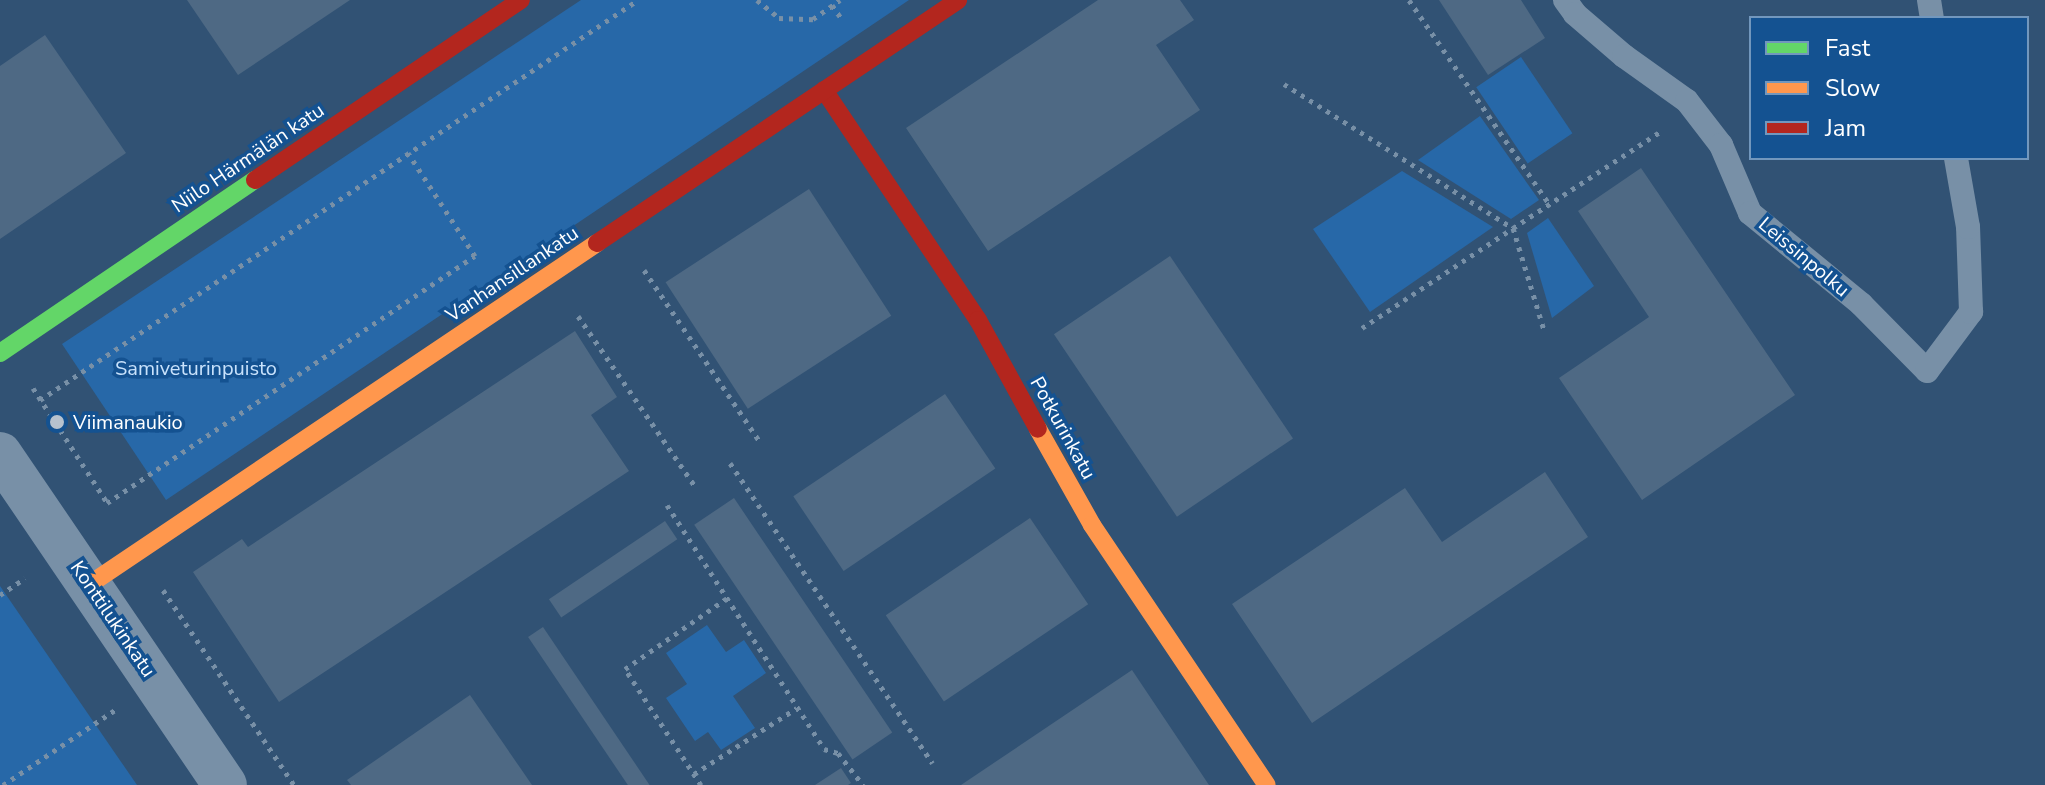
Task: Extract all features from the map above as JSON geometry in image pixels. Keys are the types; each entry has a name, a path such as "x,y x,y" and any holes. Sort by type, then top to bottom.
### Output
{"street":[{"name":"Niilo Härmälän katu","path":"4,350 521,0"},
{"name":"Vanhansillankatu","path":"90,584 958,0"},
{"name":"Potkurinkatu","path":"824,90 978,320 1092,525 1267,785"},
{"name":"Konttilukinkatu","path":"0,454 225,785"}],"lane":[{"name":"Leissinpolku","path":"1565,0 1575,14 1624,56 1687,101 1721,145 1750,213 1861,304 1927,371 1971,312 1968,227 1956,160"}],"path":[{"path":"40,400 638,0"},
{"path":"757,0 779,18 813,19 840,0"},
{"path":"1409,0 1549,204"},
{"path":"1284,84 1513,228 1544,330"},
{"path":"1362,328 1694,110"},
{"path":"107,503 475,256 408,153"},
{"path":"637,261 760,442"},
{"path":"571,305 695,486"},
{"path":"4,350 294,785"},
{"path":"730,463 932,763"},
{"path":"667,505 824,749 838,753 863,785"},
{"path":"0,595 26,577"},
{"path":"701,785 625,669 727,598"},
{"path":"694,774 797,708"},
{"path":"3,785 117,709"}],"green space":[{"name":"Samiveturinpuisto","path":"581,0 909,0 166,500 62,344"},
{"path":"1521,57 1572,133 1528,163 1476,87"},
{"path":"1480,116 1539,200 1511,219 1418,160"},
{"path":"1402,171 1493,227 1370,312 1313,229"},
{"path":"1548,218 1594,286 1552,318 1527,233"},
{"path":"0,586 137,785 0,785"},
{"path":"707,625 726,652 744,640 766,673 733,696 755,728 721,750 708,732 695,741 666,698 687,684 666,653"}],"building":[{"path":"187,0 350,0 238,75"},
{"path":"1098,0 1180,0 1194,20 1156,45 1200,110 988,251 906,128"},
{"path":"1439,0 1521,0 1545,38 1488,75"},
{"path":"45,35 126,153 0,239 0,66"},
{"path":"1641,168 1795,395 1642,500 1559,378 1649,317 1578,211"},
{"path":"809,189 891,316 748,409 666,282"},
{"path":"1170,256 1293,438 1177,517 1054,334"},
{"path":"575,331 617,397 591,415 629,471 279,702 193,572 242,539 248,547"},
{"path":"945,394 995,469 844,571 793,496"},
{"path":"1545,472 1588,537 1312,723 1232,604 1405,488 1442,542"},
{"path":"734,498 892,733 852,759 694,525"},
{"path":"1030,518 1088,604 944,702 886,615"},
{"path":"665,521 677,539 561,618 549,599"},
{"path":"543,627 650,785 628,785 528,637"},
{"path":"1132,670 1209,785 961,785"},
{"path":"470,695 532,785 351,785 347,780"},
{"path":"841,768 851,783 848,785 815,785"}],"traffic: fast":[{"path":"0,353 255,180"}],"traffic: slow":[{"path":"90,584 597,243"},
{"path":"1038,429 1092,525 1267,785"}],"traffic: jam":[{"path":"255,180 521,0"},
{"path":"597,243 958,0"},
{"path":"824,90 978,320 1038,429"}],"place":[{"name":"Viimanaukio","path":"57,422"}]}
